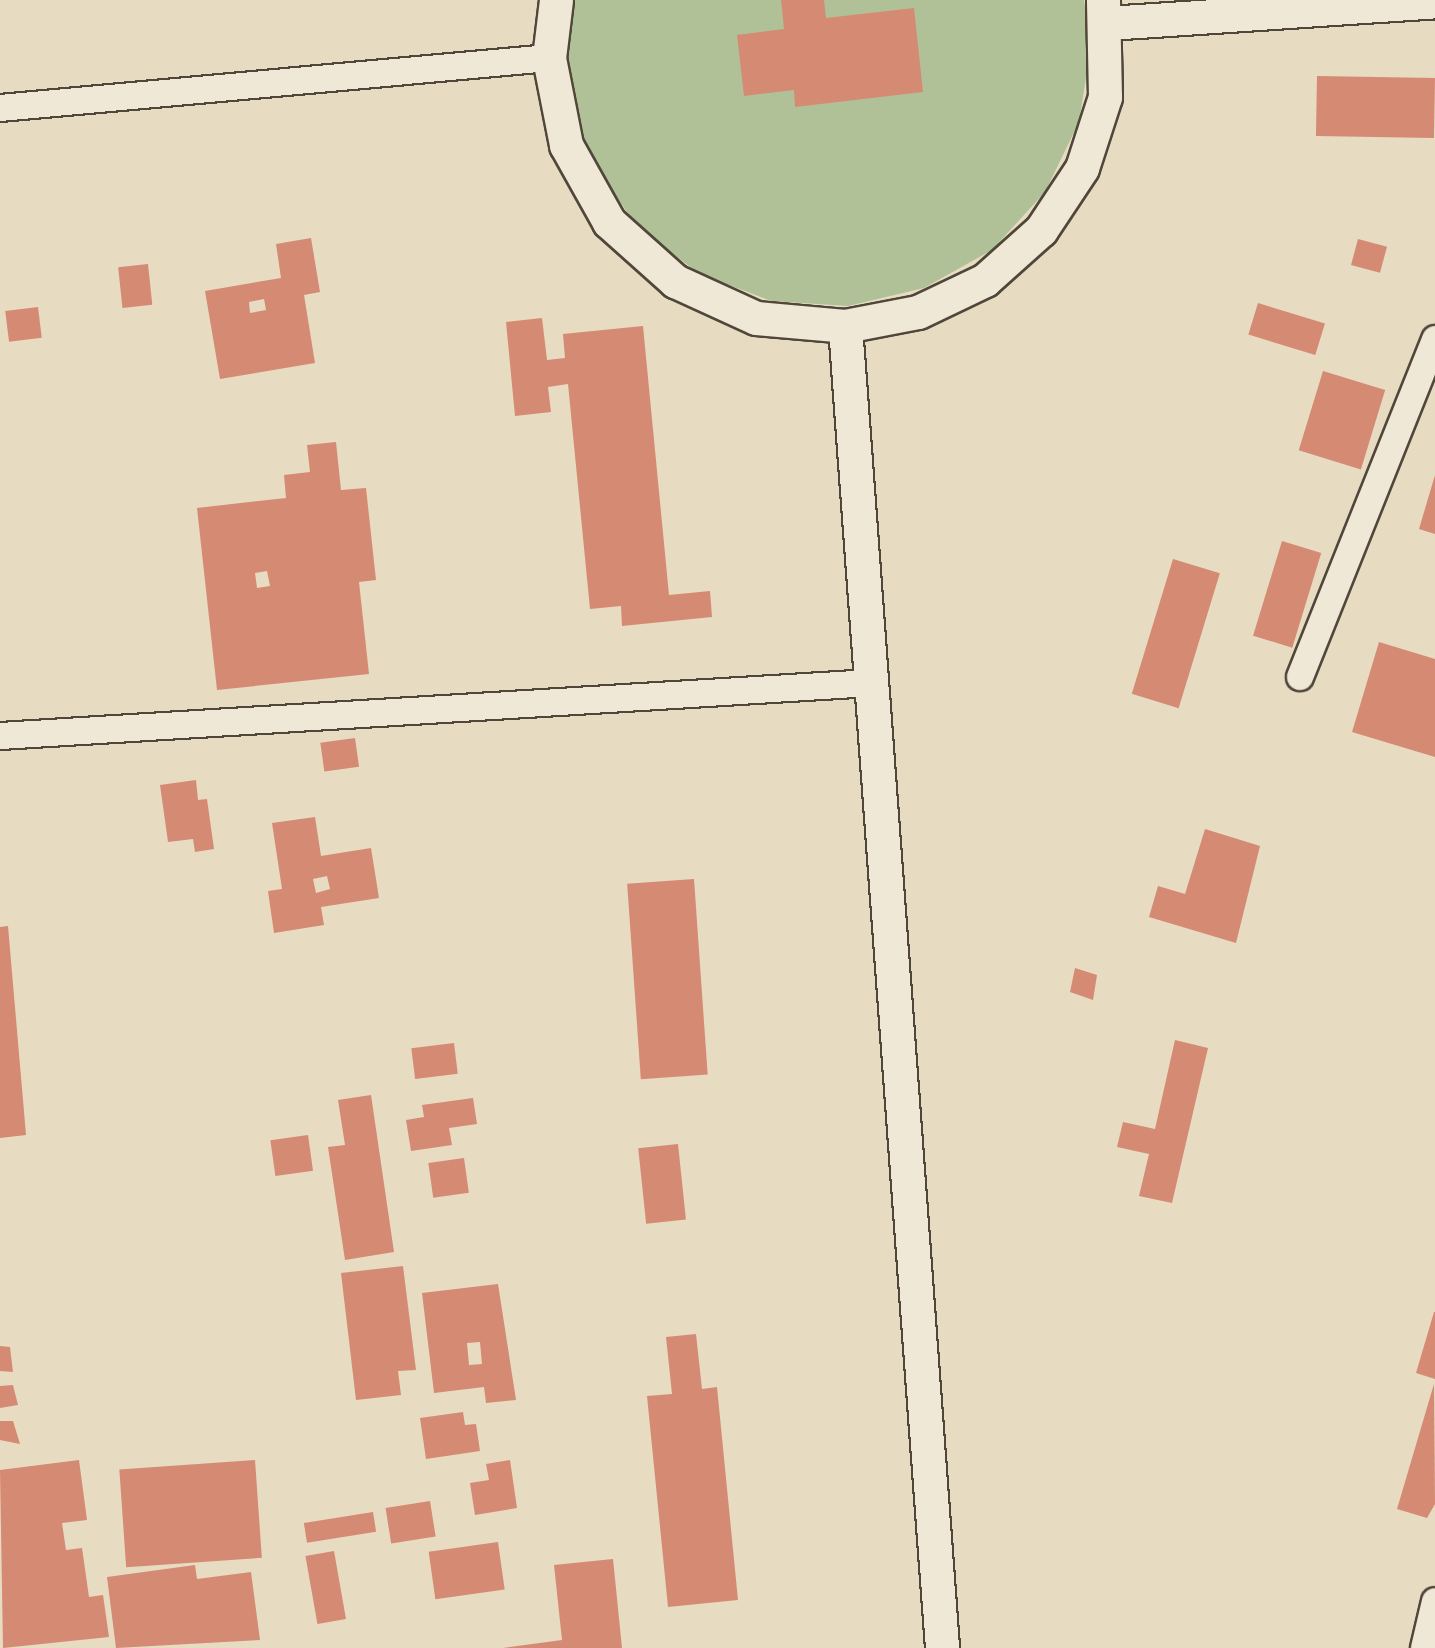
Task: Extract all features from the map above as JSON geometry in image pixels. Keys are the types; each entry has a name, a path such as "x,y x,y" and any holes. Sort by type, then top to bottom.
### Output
{"street":[{"path":"556,0 549,58 566,145 609,222 675,281 710,297 756,317 845,327 918,312 974,285 1041,230 1082,168 1105,97 1106,11 1435,1"},
{"path":"0,108 549,58"},
{"path":"845,327 942,1648"},
{"path":"1300,677 1435,339"},
{"path":"0,736 871,683"},
{"path":"1424,1648 1435,1601"}],"green space":[{"path":"570,0 1084,0 1091,46 1079,122 1045,192 992,250 924,288 848,306 771,301 698,273 636,225 591,160 568,85"}],"building":[{"path":"781,0 824,0 826,18 914,8 923,92 795,107 794,90 744,96 737,35 784,29"},
{"path":"1317,76 1435,78 1434,138 1316,136"},
{"path":"311,238 320,292 304,295 315,363 220,379 205,291 281,278 276,244","holes":["264,299 266,310 250,313 249,302"]},
{"path":"1358,239 1387,247 1380,273 1351,265"},
{"path":"148,264 152,305 122,308 118,267"},
{"path":"1258,303 1325,323 1315,355 1248,335"},
{"path":"38,307 42,338 9,342 5,311"},
{"path":"542,318 547,360 565,358 563,334 643,326 669,595 710,591 712,617 622,626 621,606 590,609 568,384 548,387 551,412 515,416 506,322"},
{"path":"1323,371 1385,390 1361,469 1299,450"},
{"path":"336,442 341,490 366,488 376,580 359,582 369,674 217,690 197,508 286,498 284,475 310,472 307,445","holes":["267,571 270,586 257,588 255,573"]},
{"path":"1435,475 1435,534 1419,529"},
{"path":"1282,541 1321,553 1292,648 1253,636"},
{"path":"1173,559 1220,573 1179,708 1132,694"},
{"path":"1379,642 1435,659 1435,757 1352,732"},
{"path":"355,738 359,767 324,772 320,743"},
{"path":"196,780 198,800 207,799 214,849 195,852 193,839 168,842 160,785"},
{"path":"315,817 321,856 371,848 379,898 321,907 324,925 274,933 268,891 282,889 272,823","holes":["327,876 330,889 316,893 313,879"]},
{"path":"1205,829 1260,846 1236,943 1149,917 1158,886 1185,894"},
{"path":"694,879 708,1075 641,1079 627,884"},
{"path":"8,926 26,1135 0,1138 0,927"},
{"path":"1075,968 1097,975 1093,1000 1070,992"},
{"path":"1175,1040 1208,1048 1172,1203 1139,1196 1149,1154 1117,1147 1123,1122 1155,1129"},
{"path":"454,1043 458,1074 415,1079 411,1048"},
{"path":"371,1095 394,1252 345,1260 328,1147 345,1145 338,1100"},
{"path":"473,1098 477,1124 449,1128 452,1145 411,1151 406,1120 424,1117 422,1105"},
{"path":"308,1135 313,1171 275,1176 270,1140"},
{"path":"678,1144 686,1220 646,1224 638,1148"},
{"path":"464,1158 469,1193 433,1198 428,1163"},
{"path":"403,1266 416,1370 398,1371 401,1395 356,1400 341,1273"},
{"path":"498,1284 516,1400 486,1403 484,1387 434,1393 422,1293","holes":["480,1342 482,1364 469,1365 467,1343"]},
{"path":"1435,1312 1435,1379 1416,1373"},
{"path":"696,1334 702,1389 717,1387 738,1600 668,1607 647,1396 672,1394 666,1337"},
{"path":"0,1346 10,1347 13,1372 0,1371"},
{"path":"1434,1384 1435,1504 1427,1518 1397,1509"},
{"path":"13,1385 18,1405 0,1408 0,1386"},
{"path":"463,1412 465,1425 476,1424 480,1451 426,1459 420,1418"},
{"path":"0,1421 13,1421 20,1444 0,1440"},
{"path":"79,1460 87,1520 62,1523 66,1550 82,1548 89,1597 103,1595 109,1637 3,1648 0,1470"},
{"path":"255,1460 262,1558 126,1567 119,1469"},
{"path":"510,1460 517,1508 475,1515 470,1483 489,1480 486,1464"},
{"path":"430,1501 436,1537 391,1544 386,1508"},
{"path":"373,1512 376,1532 307,1543 304,1523"},
{"path":"498,1542 505,1590 435,1599 429,1552"},
{"path":"334,1551 346,1619 317,1624 305,1556"},
{"path":"613,1559 622,1648 503,1648 562,1640 554,1565"},
{"path":"195,1565 197,1579 251,1572 260,1640 116,1648 107,1577"}]}
